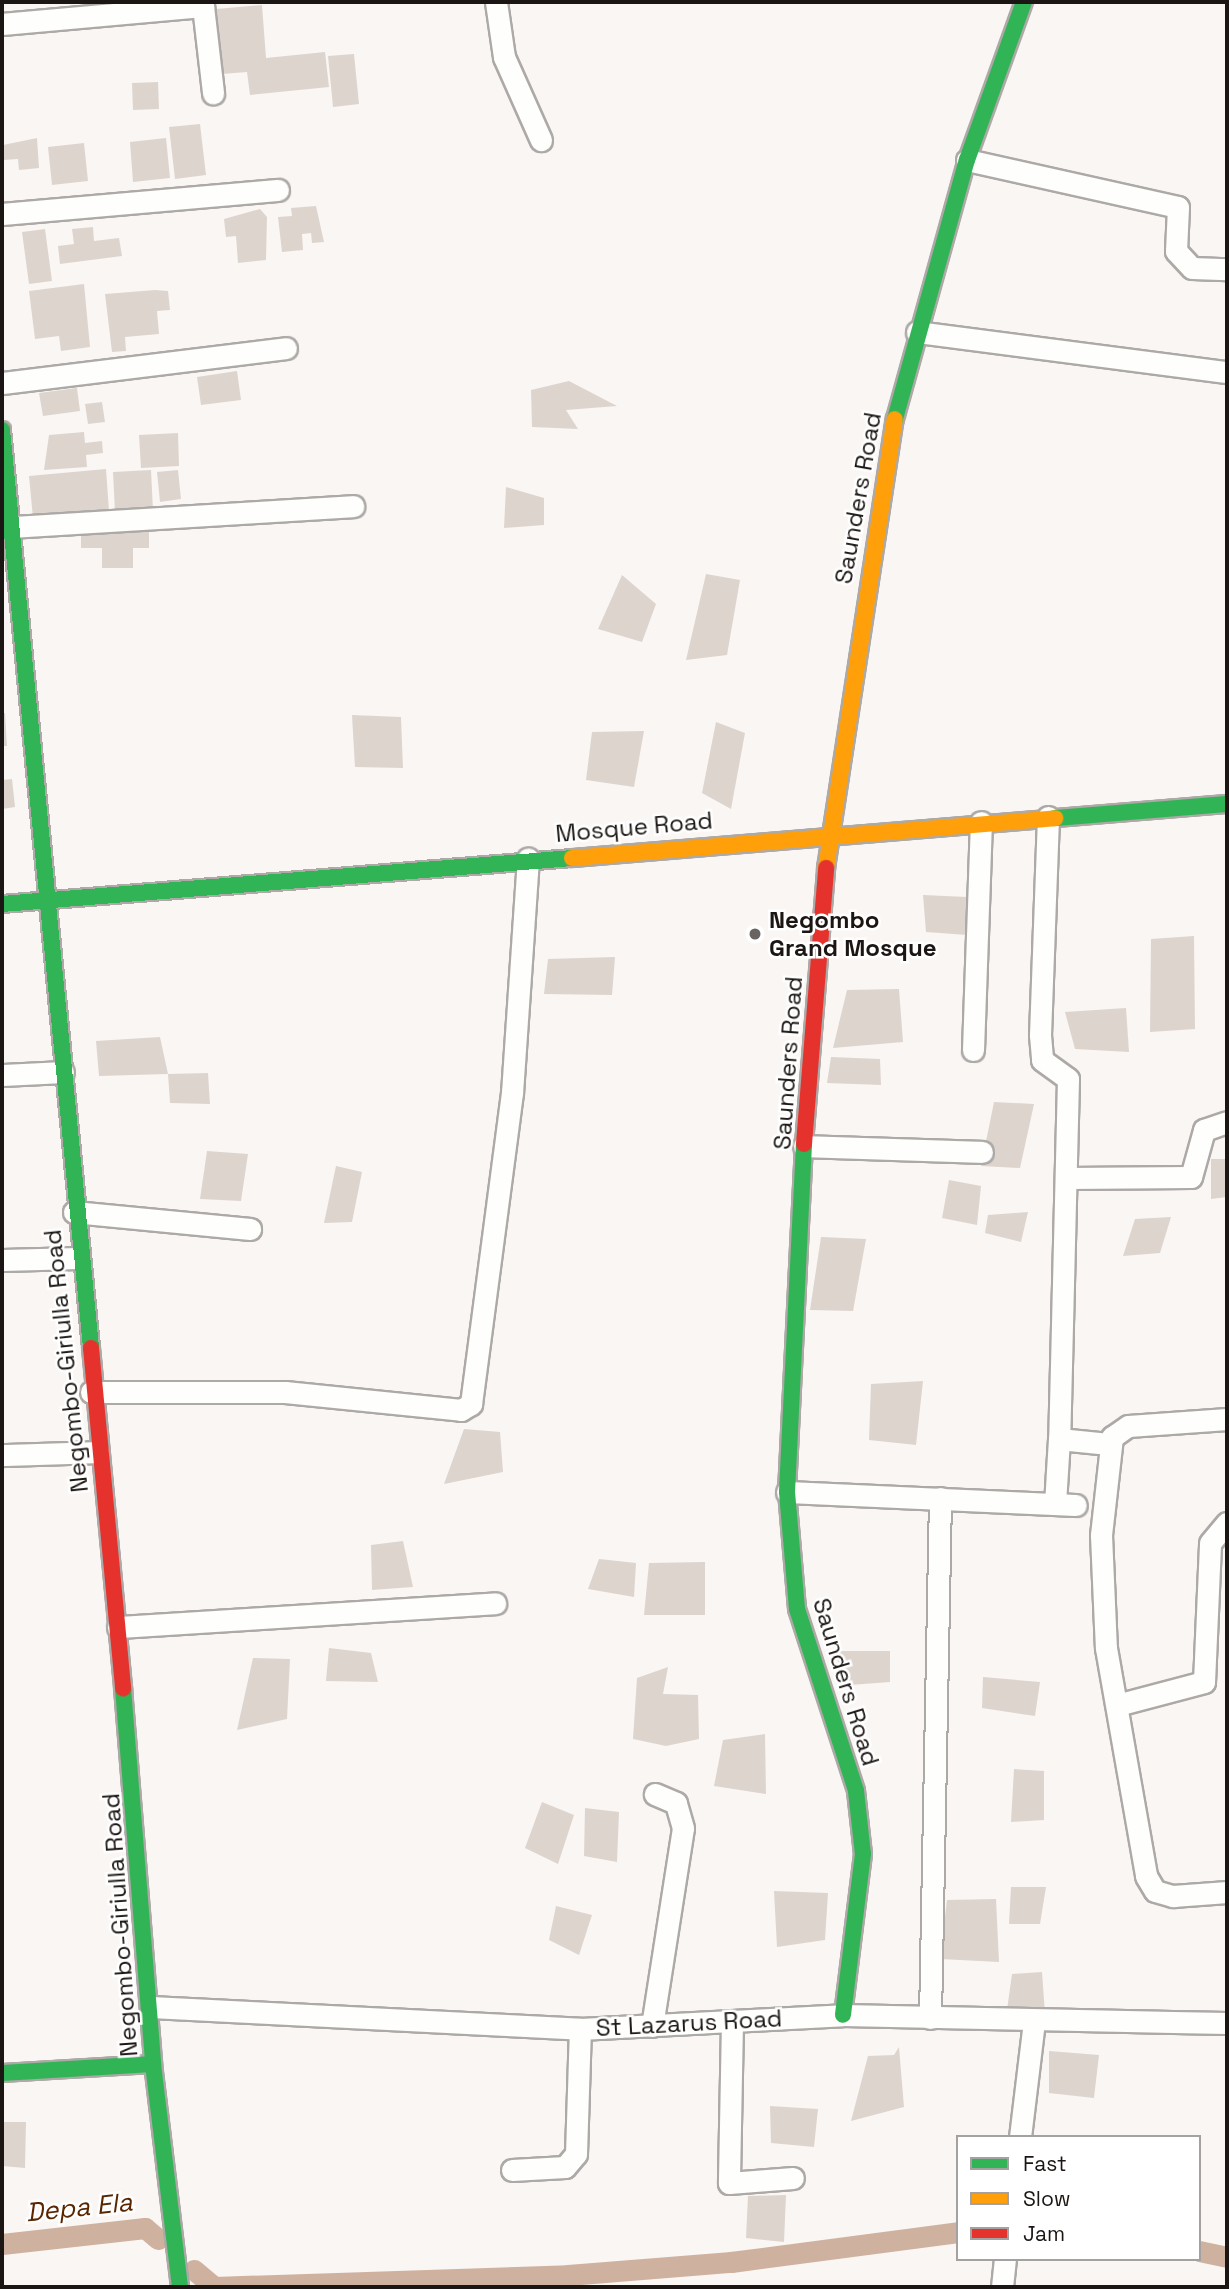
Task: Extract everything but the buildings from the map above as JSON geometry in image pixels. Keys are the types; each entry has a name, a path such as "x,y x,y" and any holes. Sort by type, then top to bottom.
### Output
{"street":[{"path":"496,2 504,57 541,140"},
{"name":"Saunders Road","path":"843,2015 863,1854 856,1791 797,1609 787,1492 804,1146 829,835 884,459 917,332 967,160 1024,2"},
{"path":"2,24 203,6 213,93"},
{"path":"967,160 1178,207 1175,251 1192,268 1227,269"},
{"path":"2,214 278,190"},
{"path":"917,332 1227,372"},
{"path":"2,383 286,348"},
{"name":"Negombo-Giriulla Road","path":"2,430 12,527 10,605 63,1072 90,1392 118,1627 151,2007 153,2064 180,2287"},
{"path":"12,527 352,506"},
{"name":"Mosque Road","path":"2,904 1227,804"},
{"path":"1048,817 1040,1035 1042,1060 1068,1079 1055,1504"},
{"path":"973,1049 981,822"},
{"path":"90,1392 285,1392 461,1410 471,1404 512,1093 528,859"},
{"path":"2,1075 63,1072"},
{"path":"1067,1178 1191,1177 1204,1130 1227,1122"},
{"path":"804,1146 982,1152"},
{"path":"74,1212 250,1229"},
{"path":"2,1260 78,1258"},
{"path":"1227,1419 1128,1426 1109,1444 1101,1535 1106,1648 1146,1876 1155,1891 1173,1896 1227,1892"},
{"path":"1059,1439 1109,1444"},
{"path":"2,1455 98,1452"},
{"path":"787,1492 1076,1505"},
{"path":"930,2018 940,1499"},
{"path":"1117,1705 1204,1682 1210,1543 1227,1523"},
{"path":"118,1627 495,1603"},
{"path":"652,2026 683,1829 676,1803 655,1794"},
{"name":"St Lazarus Road","path":"151,2007 580,2029 843,2015 1034,2022 1227,2023"},
{"path":"732,2022 729,2183 793,2178"},
{"path":"1020,2135 1034,2022"},
{"path":"512,2170 565,2168 576,2154 580,2029"},
{"path":"2,2073 153,2064"},
{"path":"1002,2287 1005,2261"}],"waterway":[{"name":"Depa Ela","path":"2,2244 145,2228 158,2239"},
{"path":"194,2270 214,2287 568,2275 731,2262 956,2232"},
{"path":"1201,2251 1227,2257"}],"traffic: fast":[{"path":"895,419 967,160 1024,2"},
{"path":"2,430 91,1348"},
{"path":"1055,818 1227,804"},
{"path":"2,904 572,858"},
{"path":"804,1144 787,1492 797,1609 856,1791 863,1854 843,2015"},
{"path":"123,1688 153,2064 180,2287"},
{"path":"2,2073 153,2064"}],"traffic: slow":[{"path":"826,868 895,419"},
{"path":"572,858 1055,818"}],"traffic: jam":[{"path":"804,1144 826,868"},
{"path":"91,1348 123,1688"}],"place":[{"name":"Negombo Grand Mosque","path":"755,934"}]}
